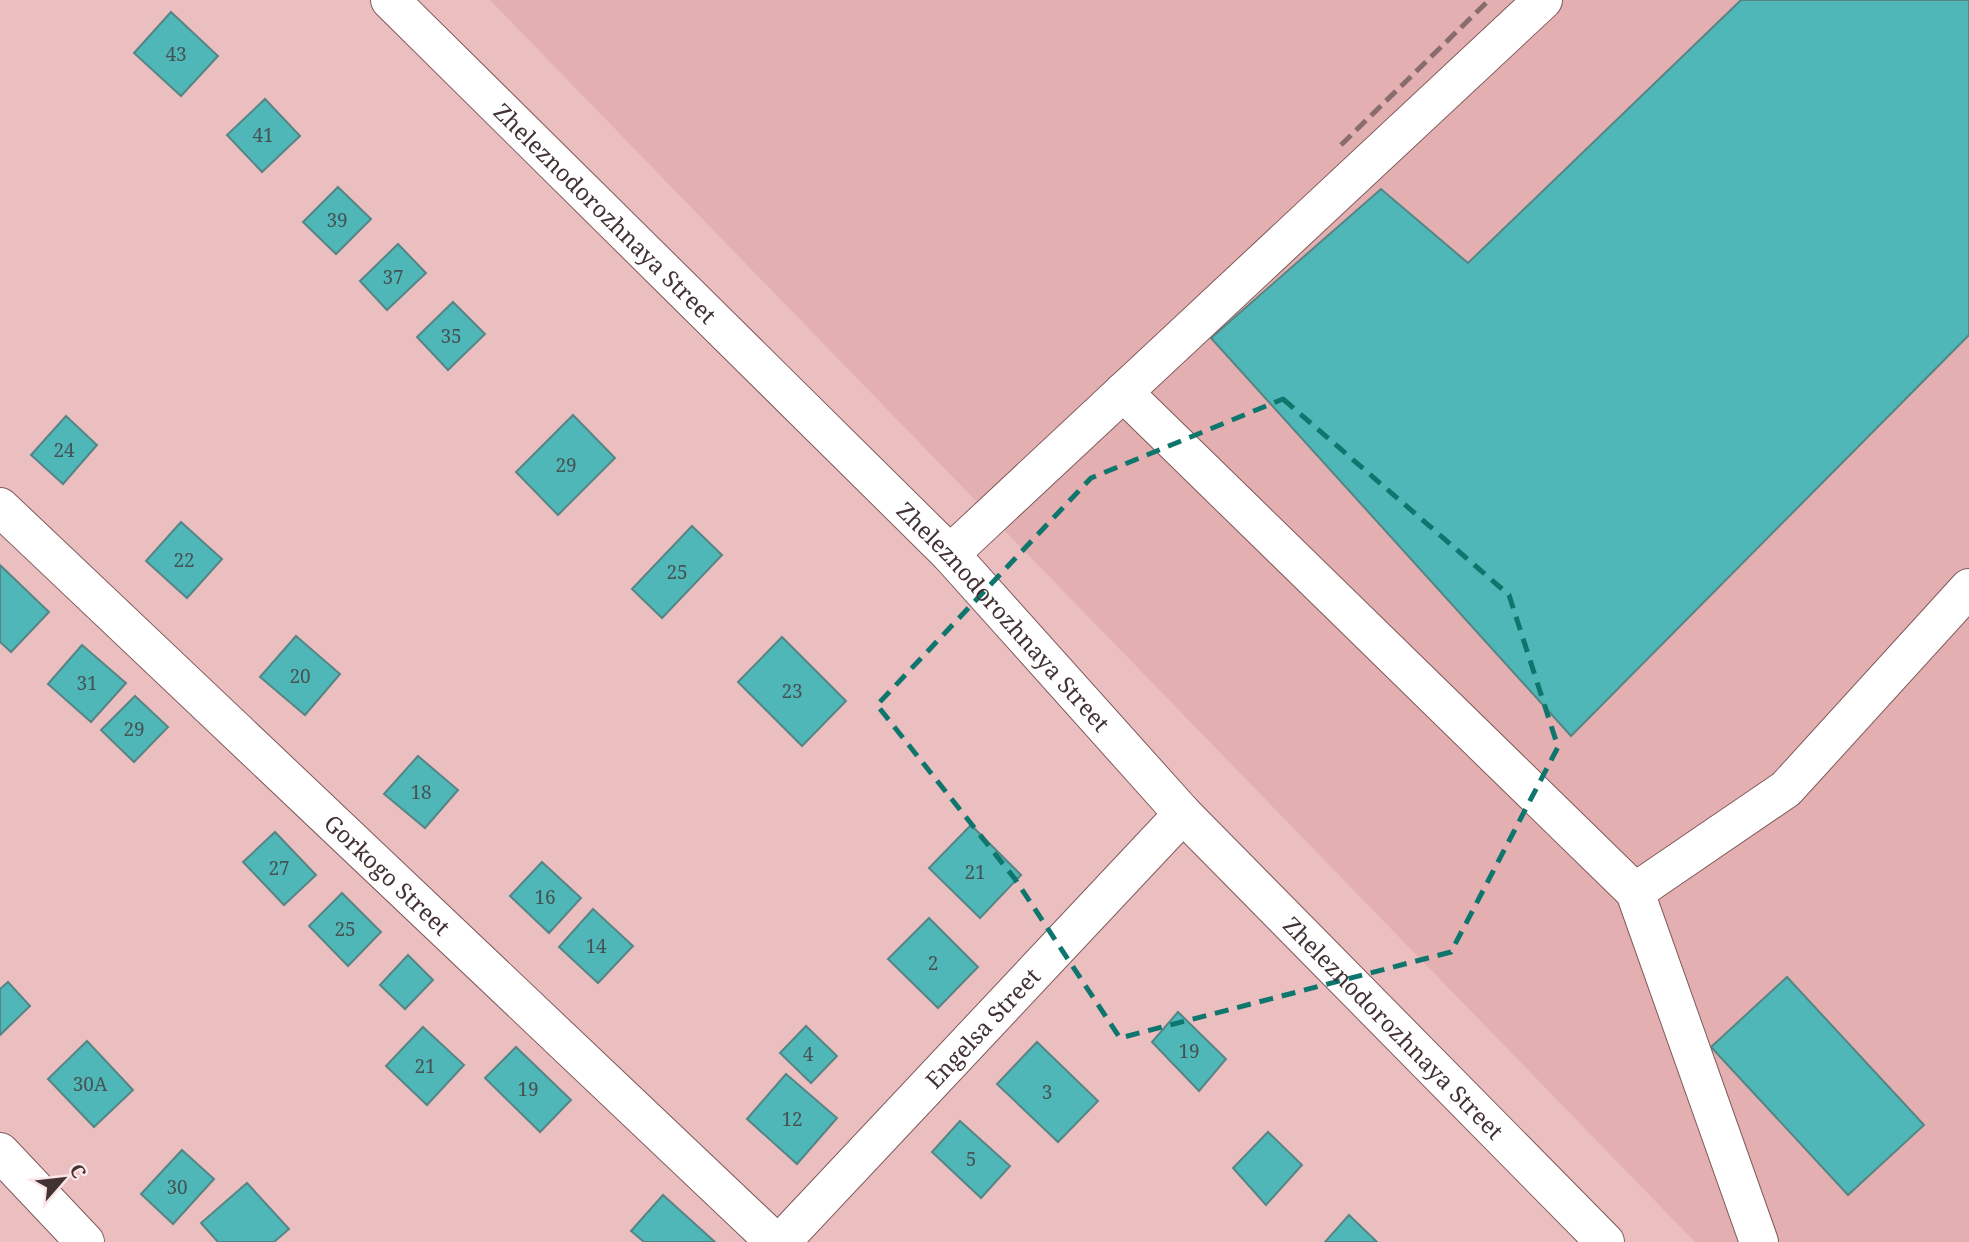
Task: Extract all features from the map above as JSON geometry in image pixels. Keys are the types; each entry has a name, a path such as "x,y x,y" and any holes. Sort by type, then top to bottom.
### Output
{"street":[{"name":"Zheleznodorozhnaya Street","path":"390,0 950,554 1183,814 1605,1242"},
{"path":"950,554 1543,0"},
{"path":"1123,392 1635,892 1759,1242"},
{"name":"Gorkogo Street","path":"0,507 775,1242"},
{"path":"1635,892 1786,789 1969,588"},
{"name":"Engelsa Street","path":"781,1242 1183,814"},
{"path":"0,1152 85,1242"}],"highlighted area":[{"path":"1283,399 1509,595 1558,747 1451,952 1120,1038 1015,879 877,705 1091,478"}],"shaded area":[{"path":"490,0 1969,0 1969,1242 1695,1242"}],"building":[{"path":"1741,0 1969,0 1969,335 1571,736 1211,338 1381,189 1468,263"},
{"path":"171,12 218,56 181,96 134,53"},
{"path":"265,99 300,136 262,172 227,135"},
{"path":"338,187 371,219 336,254 303,222"},
{"path":"398,244 426,273 387,310 360,281"},
{"path":"453,302 485,334 448,370 417,337"},
{"path":"573,415 615,458 558,515 516,472"},
{"path":"66,416 97,445 63,484 31,455"},
{"path":"181,522 222,559 187,598 146,561"},
{"path":"692,526 722,555 662,618 632,589"},
{"path":"0,565 49,612 11,652 0,642"},
{"path":"296,636 340,674 305,715 260,677"},
{"path":"782,637 846,701 802,746 738,682"},
{"path":"82,645 126,683 91,722 48,684"},
{"path":"135,696 168,727 134,762 101,730"},
{"path":"418,756 458,790 425,828 384,794"},
{"path":"971,825 1021,875 980,918 929,868"},
{"path":"275,832 316,875 284,905 243,862"},
{"path":"542,862 581,898 549,933 510,896"},
{"path":"342,893 381,932 348,966 309,926"},
{"path":"593,909 633,946 598,983 559,947"},
{"path":"929,918 978,967 938,1008 888,959"},
{"path":"408,955 433,980 405,1009 380,985"},
{"path":"1787,977 1924,1125 1848,1195 1711,1047"},
{"path":"8,982 30,1006 0,1035 0,989"},
{"path":"1178,1012 1226,1059 1199,1091 1152,1042"},
{"path":"806,1026 837,1056 811,1083 780,1053"},
{"path":"423,1027 464,1065 427,1105 386,1066"},
{"path":"87,1041 133,1090 94,1127 48,1079"},
{"path":"1037,1042 1098,1101 1058,1142 997,1084"},
{"path":"516,1047 571,1100 540,1132 485,1078"},
{"path":"786,1074 837,1118 797,1164 747,1119"},
{"path":"960,1121 1010,1166 981,1198 932,1152"},
{"path":"1268,1132 1302,1165 1266,1205 1233,1168"},
{"path":"182,1150 214,1179 173,1224 141,1194"},
{"path":"247,1183 289,1229 274,1242 218,1242 201,1223"},
{"path":"663,1195 715,1242 644,1242 631,1231"},
{"path":"1349,1215 1377,1242 1325,1242"}],"railway":[{"path":"1341,145 1489,0"}]}
